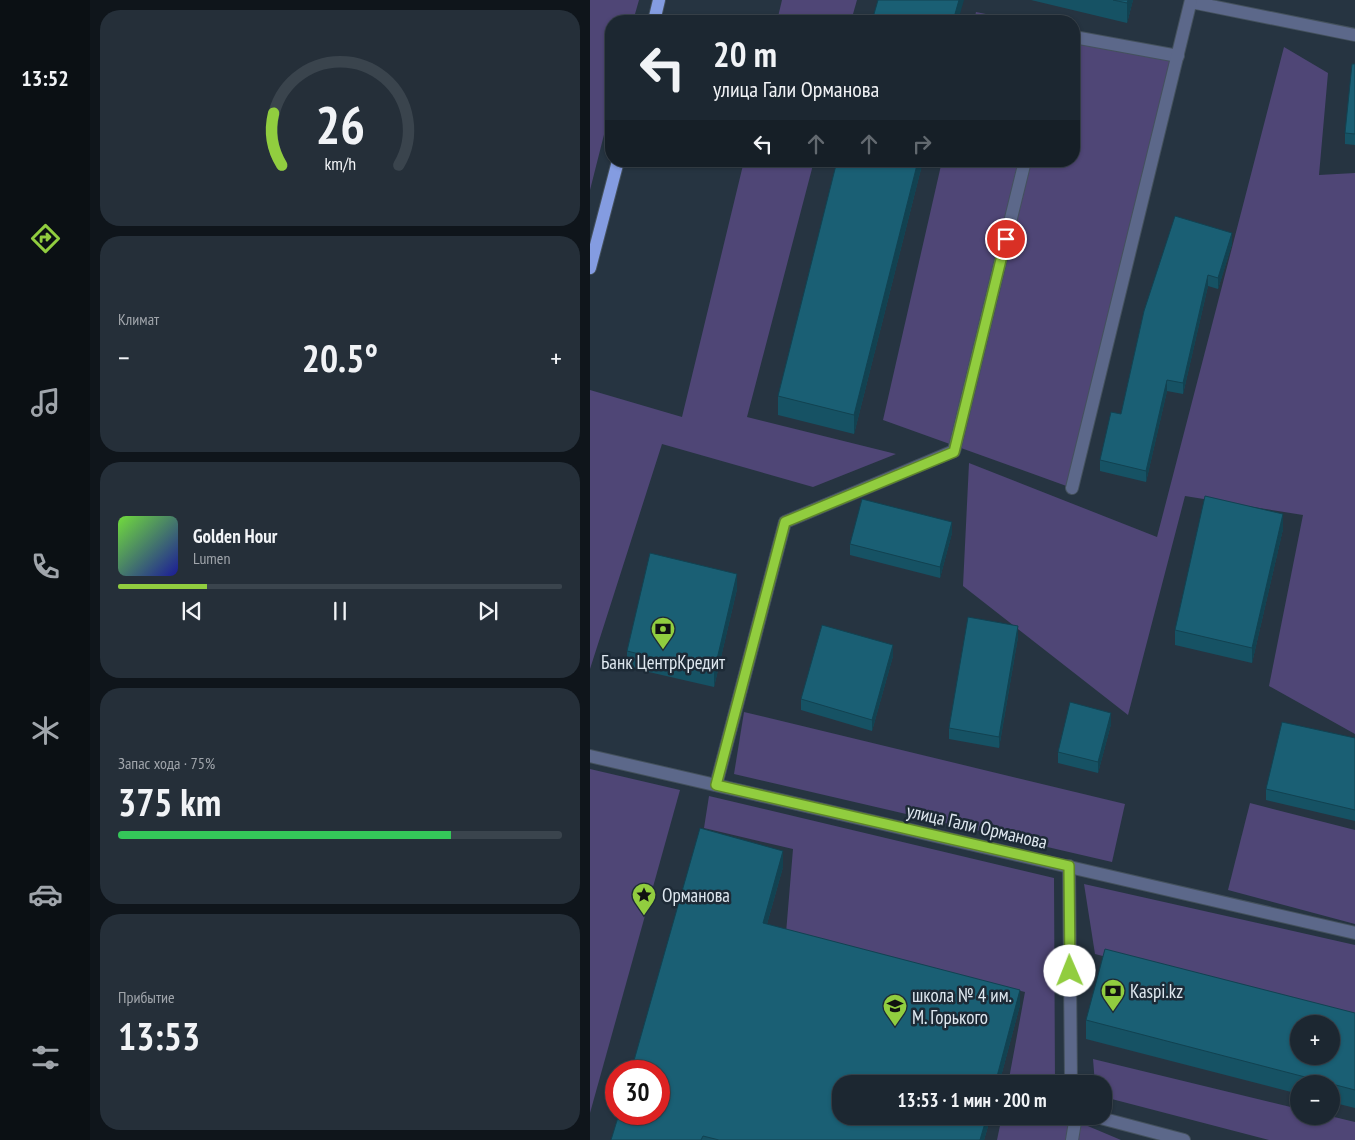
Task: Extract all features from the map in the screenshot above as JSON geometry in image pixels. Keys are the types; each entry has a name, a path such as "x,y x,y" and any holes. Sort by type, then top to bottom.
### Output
{"main road":[{"path":"655,15 659,0"},
{"path":"590,268 616,167"}],"street":[{"path":"1072,488 1191,1 1355,35"},
{"path":"1080,38 1178,56"},
{"path":"716,785 785,522 954,452 1023,167"},
{"name":"улица Гали Орманова","path":"590,756 1355,933"},
{"path":"1069,866 1071,1075"},
{"path":"1112,1121 1184,1140"},
{"path":"1072,1140 1074,1125"}],"shaded area":[{"path":"590,0 639,0 635,15 605,15 605,131 590,190"},
{"path":"782,0 857,0 853,15 778,15"},
{"path":"976,12 991,15 975,15"},
{"path":"1080,34 1178,56 1072,488 883,420 941,167 1080,167"},
{"path":"1284,47 1328,73 1319,175 1355,173 1355,734 1269,686 1303,515 1185,496 1128,715 963,586 969,463 1157,537"},
{"path":"743,167 812,167 747,417 896,454 813,487 662,444 590,669 590,390 682,417"},
{"path":"744,712 1125,804 1112,862 734,774"},
{"path":"590,769 680,790 590,1113"},
{"path":"709,796 1054,878 1055,1075 1010,1075 1025,992 786,933 793,849 704,828"},
{"path":"1250,803 1355,830 1355,924 1228,890"},
{"path":"1084,884 1355,945 1355,1021 1340,1017 1340,1015 1332,1015 1095,954"},
{"path":"1093,1059 1290,1107 1290,1125 1340,1125 1340,1118 1355,1122 1355,1140 1269,1140 1112,1099 1112,1075 1094,1075"},
{"path":"1000,1125 1085,1125 1121,1140 997,1140"}],"building":[{"path":"878,0 959,0 955,15 874,15"},
{"path":"1113,0 1128,0 1127,3"},
{"path":"1352,64 1355,64 1355,134 1345,133"},
{"path":"835,167 916,167 854,415 778,396"},
{"path":"1175,216 1232,233 1218,278 1208,275 1183,383 1167,380 1146,471 1100,460 1111,412 1121,414 1144,311"},
{"path":"1205,496 1283,514 1252,648 1175,630"},
{"path":"862,499 952,522 940,567 850,544"},
{"path":"650,553 737,574 714,672 627,651"},
{"path":"968,617 1018,626 999,737 949,728"},
{"path":"822,625 893,645 872,720 801,699"},
{"path":"1070,702 1111,713 1098,762 1058,752"},
{"path":"1282,722 1355,738 1355,810 1266,789"},
{"path":"700,828 783,851 763,923 1020,990 997,1075 832,1075 832,1125 984,1125 980,1140 719,1140 703,1136 701,1140 611,1140 616,1125 670,1125 670,1060 634,1060"},
{"path":"1105,949 1355,1013 1355,1090 1340,1086 1340,1075 1297,1075 1086,1020"}],"place":[{"name":"Банк ЦентрКредит","path":"663,650"},
{"name":"Орманова","path":"644,916"},
{"name":"Kaspi.kz","path":"1113,1012"},
{"name":"школа № 4 им. М. Горького","path":"895,1027"}],"route":[{"path":"1006,239 954,452 785,522 716,785 1069,866 1070,971"}]}
